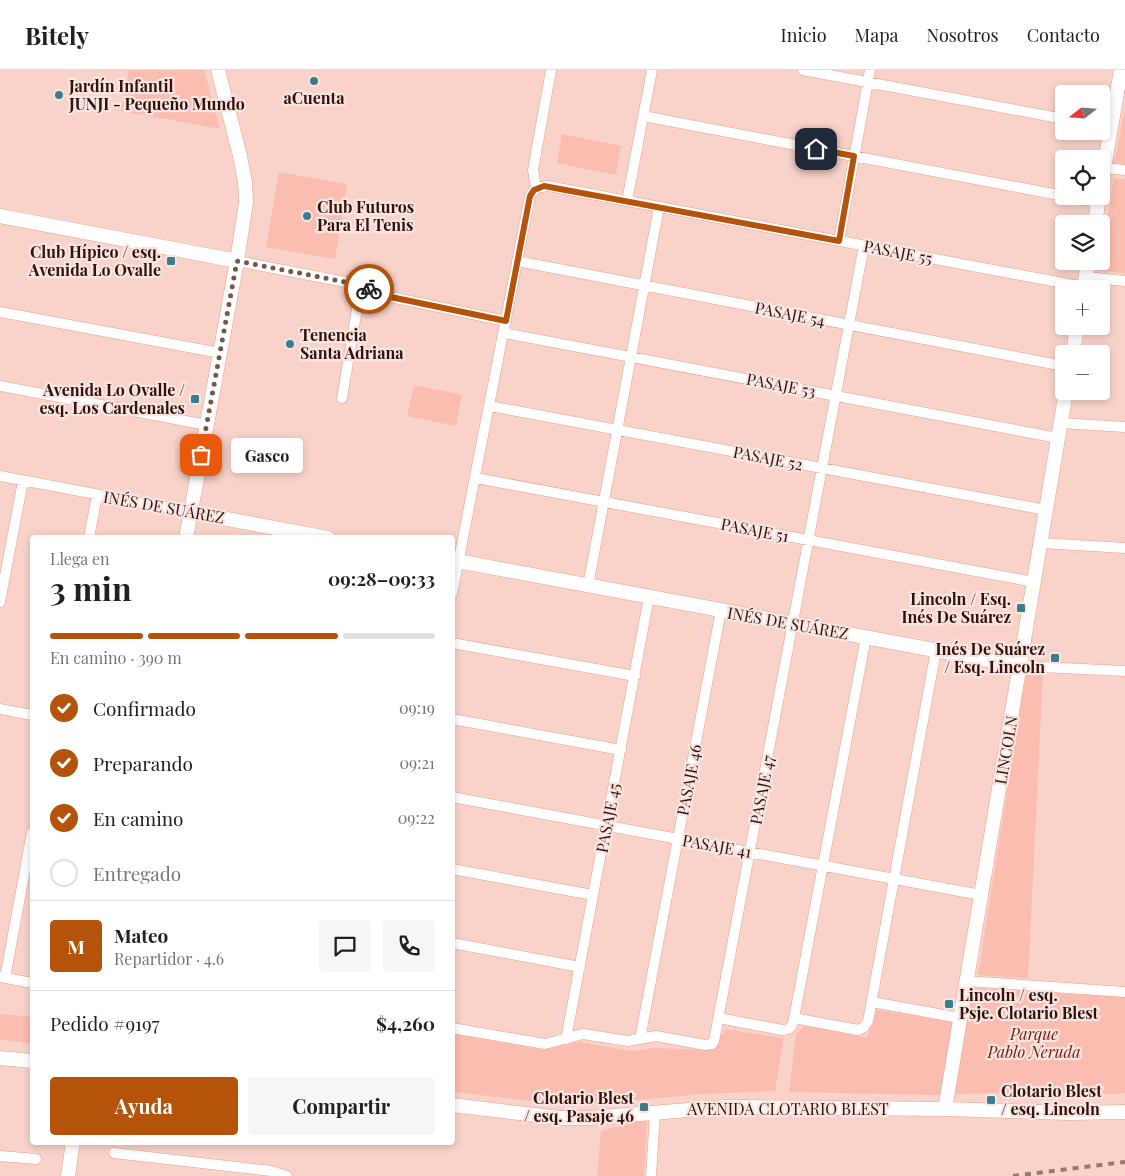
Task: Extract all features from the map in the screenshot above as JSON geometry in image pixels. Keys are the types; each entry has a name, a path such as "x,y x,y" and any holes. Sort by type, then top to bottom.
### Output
{"street":[{"path":"186,535 245,214 245,182 235,131 218,70"},
{"path":"456,561 476,478 530,196 536,188 533,170 552,70"},
{"path":"628,201 652,70"},
{"path":"803,70 1055,117"},
{"path":"839,241 870,70"},
{"path":"1110,114 1121,78"},
{"path":"643,116 1055,194"},
{"path":"1110,169 1125,170"},
{"name":"PASAJE 55","path":"536,188 548,186 839,241 1061,280"},
{"path":"588,586 659,207"},
{"path":"0,216 361,285 381,295 506,321"},
{"name":"PASAJE 47","path":"640,1039 656,1036 705,1045 712,1044 716,1038 864,245"},
{"name":"PASAJE 54","path":"517,261 1055,364"},
{"name":"PASAJE 55","path":"1110,282 1125,281"},
{"path":"342,398 361,285"},
{"path":"0,312 220,353"},
{"name":"PASAJE 53","path":"504,333 1058,438"},
{"path":"0,386 207,425"},
{"name":"LINCOLN","path":"945,1109 1065,400"},
{"name":"PASAJE 52","path":"490,406 1046,510"},
{"path":"1061,423 1125,427"},
{"name":"INÉS DE SUÁREZ","path":"0,476 312,535"},
{"name":"PASAJE 51","path":"476,478 1034,582"},
{"path":"0,602 23,481"},
{"path":"90,535 97,495"},
{"path":"1041,543 1125,548"},
{"name":"INÉS DE SUÁREZ","path":"456,561 1020,666 1125,672"},
{"name":"PASAJE 45","path":"566,1039 649,597"},
{"name":"PASAJE 46","path":"640,1039 722,610"},
{"path":"719,1018 786,1030 791,1027 866,637"},
{"path":"455,644 635,676"},
{"path":"794,1018 853,1029 862,1028 868,1021 936,650"},
{"path":"0,709 30,715"},
{"path":"455,720 621,750"},
{"name":"PASAJE 41","path":"455,798 981,895"},
{"path":"30,842 2,977 30,983"},
{"path":"455,870 593,895"},
{"path":"455,944 580,967"},
{"path":"966,981 1125,992"},
{"path":"872,1002 960,1018"},
{"path":"455,1029 545,1044 583,1034 628,1040 640,1039"},
{"path":"0,1058 30,1061"},
{"name":"AVENIDA CLOTARIO BLEST","path":"455,1105 560,1118 589,1118 726,1107 945,1109 1059,1113 1125,1112"},
{"path":"652,1176 655,1113"},
{"path":"68,1176 73,1145"},
{"path":"114,1153 271,1171 287,1176"},
{"path":"0,1156 36,1159"}],"green space":[{"path":"129,70 204,70 220,129 121,111"},
{"path":"1125,108 1125,164 1114,163"},
{"path":"562,134 621,146 616,175 557,163"},
{"name":"Club Futuros Para El Tenis","path":"279,172 347,184 335,259 266,247"},
{"path":"1114,179 1125,179 1125,273 1099,271 1110,270 1110,215 1108,215"},
{"path":"414,385 462,395 456,426 407,416"},
{"path":"1026,672 1043,673 1028,978 978,975"},
{"name":"Parque Pablo Neruda","path":"974,988 1125,997 1125,1093 1072,1096 994,1093 930,1095 789,1092 796,1034 805,1026 867,1038 877,1010 966,1024"},
{"path":"0,1014 30,1017 30,1044 0,1039"},
{"path":"725,1029 784,1038 775,1091 701,1094 574,1106 455,1092 455,1035 543,1050 579,1042 633,1051 655,1048 710,1050 716,1046"},
{"path":"647,1119 644,1176 597,1176 601,1131"}],"railway":[{"path":"1013,1176 1125,1162"}],"way so far":[{"path":"201,455 237,261 361,285 369,289"}],"place":[{"name":"aCuenta","path":"314,81"},
{"name":"Jardín Infantil JUNJI - Pequeño Mundo","path":"59,95"},
{"name":"Club Futuros Para El Tenis","path":"307,216"},
{"name":"Club Hípico / esq. Avenida Lo Ovalle","path":"171,261"},
{"name":"Tenencia Santa Adriana","path":"290,344"},
{"name":"Avenida Lo Ovalle / esq. Los Cardenales","path":"195,399"},
{"name":"Gasco","path":"201,455"},
{"name":"Lincoln / Esq. Inés De Suárez","path":"1021,608"},
{"name":"Inés De Suárez / Esq. Lincoln","path":"1055,658"},
{"name":"Lincoln / esq. Psje. Clotario Blest","path":"949,1004"},
{"name":"Clotario Blest / esq. Lincoln","path":"991,1100"},
{"name":"Clotario Blest / esq. Pasaje 46","path":"644,1107"}],"route":[{"path":"369,289 381,295 506,321 530,196 540,186 839,241 854,156 816,149"}]}
